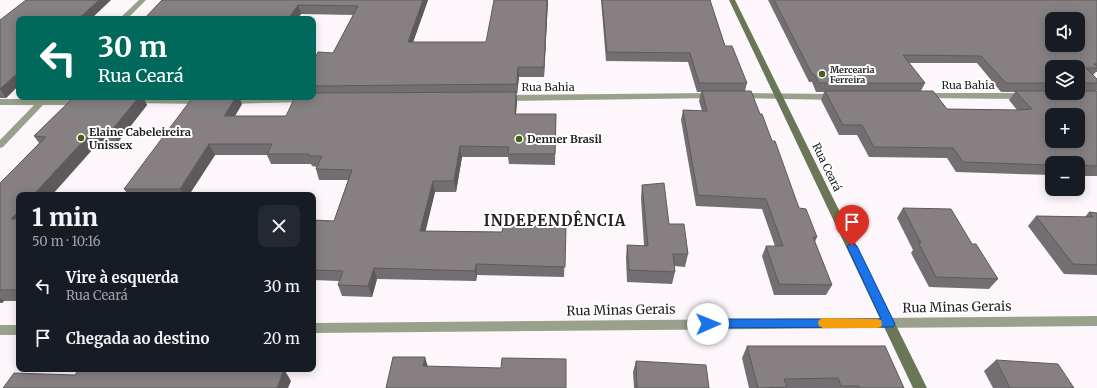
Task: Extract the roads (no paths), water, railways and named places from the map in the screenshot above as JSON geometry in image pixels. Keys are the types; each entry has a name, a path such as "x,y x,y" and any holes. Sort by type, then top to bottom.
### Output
{"street":[{"path":"126,16 143,0"},
{"name":"Rua Ceará","path":"732,0 920,388"},
{"name":"Rua Bahia","path":"495,98 844,96"},
{"name":"Rua Bahia","path":"916,96 1034,96"},
{"path":"0,145 44,100"},
{"path":"0,102 44,100 89,102"},
{"path":"121,101 320,100"},
{"name":"Rua Minas Gerais","path":"316,328 1097,321"},
{"path":"0,330 16,330"}],"place":[{"name":"Mercearia Ferreira","path":"822,74"},
{"name":"Elaine Cabeleireira Unissex","path":"81,138"},
{"name":"Denner Brasil","path":"519,139"}],"district":[{"name":"INDEPENDÊNCIA","path":"555,220"}]}
